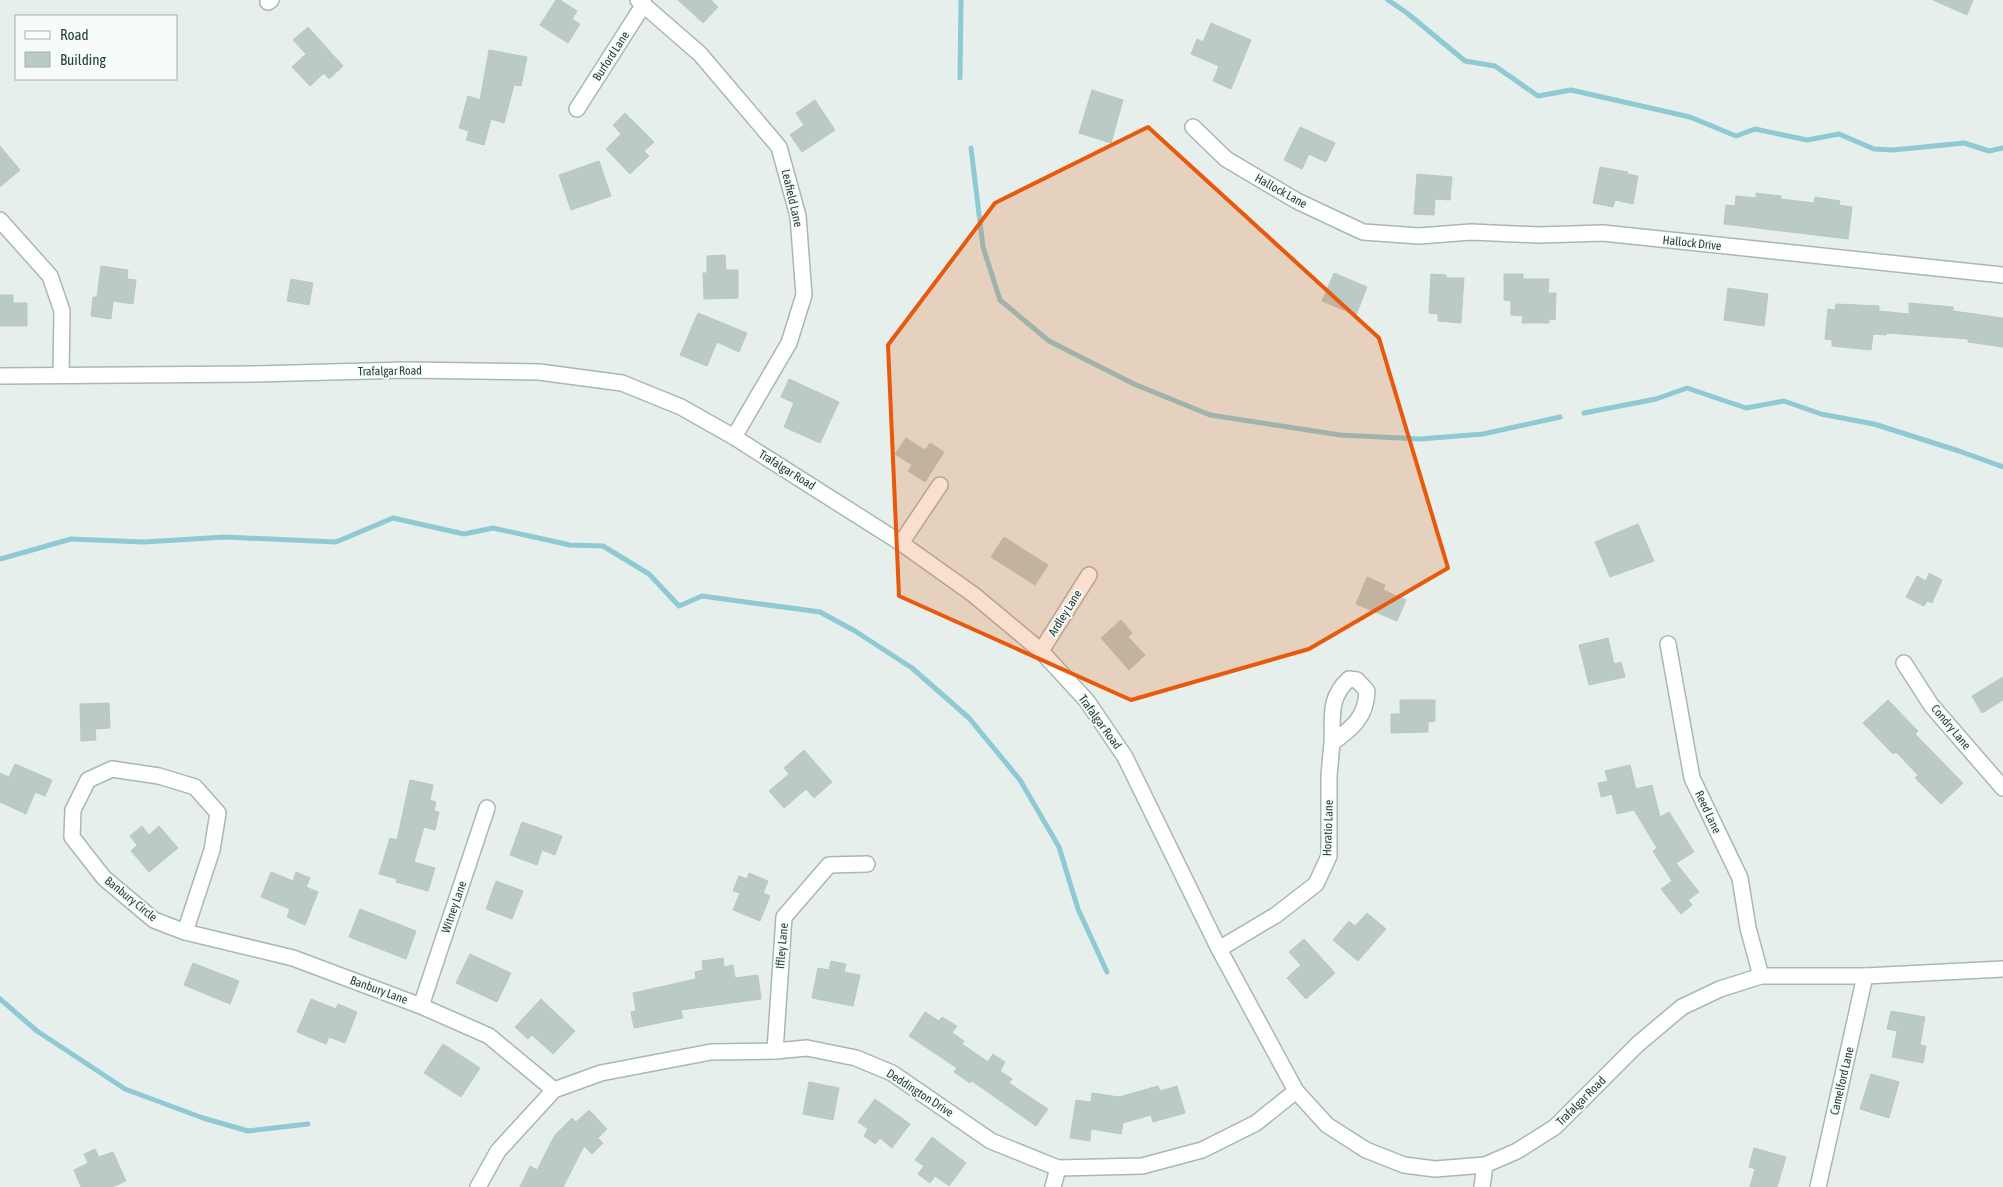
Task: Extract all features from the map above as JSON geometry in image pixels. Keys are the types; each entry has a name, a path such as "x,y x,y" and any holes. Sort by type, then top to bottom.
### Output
{"street":[{"name":"Burford Lane","path":"577,109 641,2"},
{"name":"Leafield Lane","path":"641,2 700,54 780,147 798,216 804,295 789,343 734,437"},
{"name":"Hallock Lane","path":"1193,127 1226,159 1297,201 1363,232 1380,233"},
{"path":"0,220 50,276 62,311 61,375"},
{"name":"Hallock Drive","path":"1380,233 1419,236 1471,232 1539,235 1603,234 2003,275"},
{"name":"Trafalgar Road","path":"0,376 255,374 406,370 539,372 622,383 682,407 734,437 901,543 974,595 1041,651 1087,701 1125,757 1220,949 1296,1091 1327,1125 1366,1150 1404,1165 1435,1169 1485,1165 1517,1151 1556,1127 1638,1044 1682,1007 1720,989 1761,976 1865,976 2003,969"},
{"path":"901,543 940,485"},
{"name":"Ardley Lane","path":"1041,651 1089,575"},
{"name":"Reed Lane","path":"1668,644 1692,778 1740,878 1748,928 1761,976"},
{"name":"Condry Lane","path":"1904,663 1931,706 2003,788"},
{"name":"Horatio Lane","path":"1220,949 1276,915 1316,884 1329,856 1329,776 1332,743"},
{"name":"Banbury Circle","path":"112,769 159,776 196,787 218,813 212,850 185,932 154,920 104,878 72,837 73,810 88,780 112,769"},
{"name":"Witney Lane","path":"421,1006 488,808"},
{"name":"Iffley Lane","path":"775,1050 784,917 829,865 866,864"},
{"name":"Banbury Lane","path":"185,932 293,958 421,1006 489,1036 554,1090"},
{"name":"Camelford Lane","path":"1818,1187 1865,976"},
{"name":"Deddington Drive","path":"478,1187 498,1151 554,1090 602,1073 711,1052 807,1048 856,1058 892,1073 991,1141 1058,1168 1142,1166 1202,1150 1256,1123 1296,1091"},
{"path":"1482,1187 1485,1165"},
{"path":"1053,1187 1058,1168"}],"highlighted area":[{"path":"1148,127 1379,338 1448,568 1309,649 1131,700 899,596 888,345 995,203"}],"building":[{"path":"556,0 560,0 577,11 572,19 580,24 568,43 540,25"},
{"path":"678,0 711,0 718,7 703,23"},
{"path":"1933,0 1973,0 1967,15"},
{"path":"1211,23 1251,40 1231,89 1213,81 1219,66 1191,54 1197,39 1203,42"},
{"path":"308,27 343,66 329,79 324,73 310,86 292,67 306,54 293,40"},
{"path":"489,50 527,57 521,86 514,85 504,123 491,119 484,145 466,140 469,131 459,128 468,96 480,100"},
{"path":"1092,90 1123,100 1111,143 1079,133"},
{"path":"815,100 835,130 802,152 790,135 804,125 796,113"},
{"path":"625,113 654,142 644,151 649,156 630,174 606,149 621,134 613,125"},
{"path":"1300,127 1335,143 1326,162 1309,154 1302,169 1284,160"},
{"path":"0,146 20,170 0,187"},
{"path":"599,161 611,196 571,210 559,175"},
{"path":"1600,167 1628,172 1627,174 1638,176 1633,204 1615,200 1613,207 1593,203"},
{"path":"1417,174 1452,177 1450,200 1435,199 1434,215 1414,214"},
{"path":"1756,193 1781,196 1781,199 1814,203 1815,197 1840,201 1839,205 1852,207 1848,239 1724,224 1726,205 1735,206 1736,196 1756,198"},
{"path":"725,255 726,270 738,270 738,298 704,299 703,273 707,273 707,256"},
{"path":"101,266 128,270 127,279 136,280 133,304 113,301 111,319 91,316 93,297 97,297"},
{"path":"1334,273 1367,287 1356,315 1322,301"},
{"path":"1431,274 1446,275 1446,278 1464,278 1461,323 1438,321 1438,314 1429,313"},
{"path":"1504,274 1523,274 1523,279 1549,279 1548,293 1556,293 1555,320 1549,319 1549,323 1522,323 1523,316 1511,315 1511,301 1504,300"},
{"path":"291,279 313,283 309,305 287,301"},
{"path":"1728,288 1768,294 1764,326 1724,320"},
{"path":"0,295 13,295 13,303 27,303 27,326 0,326"},
{"path":"1909,303 1953,307 1953,311 2003,318 2003,347 1968,342 1968,339 1886,333 1886,335 1873,334 1871,350 1832,346 1832,340 1825,339 1828,309 1835,310 1836,304 1879,306 1879,311 1909,314"},
{"path":"698,313 747,333 739,352 717,342 707,366 680,355"},
{"path":"789,379 839,402 820,443 784,427 794,403 781,397"},
{"path":"906,438 925,450 930,443 944,452 925,482 908,471 912,465 895,454"},
{"path":"1638,524 1654,561 1610,577 1595,542"},
{"path":"1004,537 1048,565 1035,585 991,557"},
{"path":"1929,573 1942,580 1932,603 1927,601 1924,606 1906,597 1917,576 1926,581"},
{"path":"1367,577 1385,585 1383,590 1406,600 1397,621 1356,604"},
{"path":"1121,620 1132,633 1128,637 1145,655 1129,670 1101,638"},
{"path":"1608,638 1614,664 1621,662 1625,677 1589,685 1579,645"},
{"path":"2003,677 2003,700 1982,713 1972,696"},
{"path":"1400,700 1435,700 1435,721 1428,722 1428,732 1391,733 1391,714 1400,714"},
{"path":"1888,700 1918,731 1915,734 1963,783 1941,804 1915,778 1918,775 1896,752 1893,754 1863,723"},
{"path":"109,703 110,728 95,729 96,740 81,741 80,704"},
{"path":"804,750 832,782 814,798 806,789 784,808 769,791 789,774 784,768"},
{"path":"15,764 52,780 45,796 35,792 26,814 0,802 0,773 9,777"},
{"path":"1630,765 1636,789 1652,785 1660,817 1669,812 1694,852 1676,863 1699,892 1688,900 1692,905 1681,914 1661,889 1672,881 1653,851 1657,848 1634,810 1617,814 1612,794 1601,797 1598,783 1608,781 1605,771"},
{"path":"410,780 433,785 430,800 436,802 434,811 439,812 435,830 424,827 414,862 435,868 428,891 396,882 397,879 379,874 390,838 397,840"},
{"path":"522,822 562,836 555,855 542,850 537,865 510,855"},
{"path":"142,826 149,835 159,826 178,848 149,872 131,851 137,845 130,836"},
{"path":"271,872 293,881 296,872 310,878 306,887 318,892 305,925 287,917 290,909 261,897"},
{"path":"749,873 768,881 763,893 770,896 760,921 733,910 740,893 733,891 739,876 747,879"},
{"path":"496,881 523,891 512,919 486,909"},
{"path":"360,909 416,931 406,959 349,937"},
{"path":"1367,913 1386,929 1358,961 1333,940 1349,921 1355,926"},
{"path":"1304,939 1335,973 1306,999 1287,978 1301,965 1289,952"},
{"path":"470,954 511,973 497,1002 456,983"},
{"path":"723,958 724,967 733,965 735,978 758,975 761,999 681,1010 683,1018 634,1028 631,1012 636,1011 633,993 696,979 695,972 703,970 702,961"},
{"path":"831,961 846,964 844,972 860,975 853,1006 812,998 818,968 829,970"},
{"path":"193,963 239,981 230,1004 184,985"},
{"path":"311,999 336,1009 338,1004 357,1012 345,1043 329,1037 326,1044 297,1032"},
{"path":"541,999 575,1031 553,1054 532,1035 528,1039 515,1027"},
{"path":"1891,1011 1925,1017 1920,1045 1926,1046 1923,1063 1892,1057 1897,1031 1887,1029"},
{"path":"925,1012 939,1021 942,1017 957,1026 952,1033 964,1041 962,1044 988,1062 993,1054 1005,1062 1000,1071 1012,1079 1009,1083 1048,1109 1036,1126 972,1081 970,1083 954,1072 957,1068 909,1036"},
{"path":"443,1044 480,1068 461,1097 424,1073"},
{"path":"1871,1074 1899,1082 1889,1118 1860,1109"},
{"path":"809,1082 839,1088 833,1120 803,1114"},
{"path":"1158,1086 1160,1091 1177,1086 1185,1113 1153,1122 1151,1115 1123,1123 1121,1134 1091,1129 1090,1141 1070,1138 1076,1100 1091,1102 1092,1093 1119,1097"},
{"path":"875,1099 910,1124 892,1148 880,1138 875,1144 864,1136 868,1129 858,1122"},
{"path":"589,1110 607,1129 598,1138 603,1143 592,1154 584,1146 563,1187 520,1187 530,1166 537,1170 555,1135 572,1118 576,1122"},
{"path":"932,1137 966,1163 949,1186 935,1176 930,1183 918,1174 924,1166 915,1160"},
{"path":"1754,1148 1786,1157 1777,1187 1750,1187 1755,1169 1749,1167"},
{"path":"95,1149 99,1157 113,1152 126,1181 112,1187 81,1187 74,1170 88,1163 84,1154"}],"waterway":[{"path":"960,78 961,0"},
{"path":"1388,0 1407,13 1465,61 1495,66 1538,96 1571,90 1690,117 1736,136 1755,129 1807,140 1839,134 1874,149 1893,150 1964,143 1989,151 2003,148"},
{"path":"971,148 983,247 1000,300 1049,341 1134,384 1210,415 1340,435 1420,439 1483,434 1560,417"},
{"path":"1584,413 1656,399 1687,388 1746,408 1784,401 1821,414 1874,424 2003,467"},
{"path":"0,559 71,539 144,542 225,537 336,542 393,518 464,534 493,528 570,545 603,546 649,574 679,606 702,596 820,612 855,631 912,668 969,718 1020,780 1059,847 1078,909 1107,972"},
{"path":"0,999 37,1031 125,1089 203,1118 248,1131 308,1124"}]}
